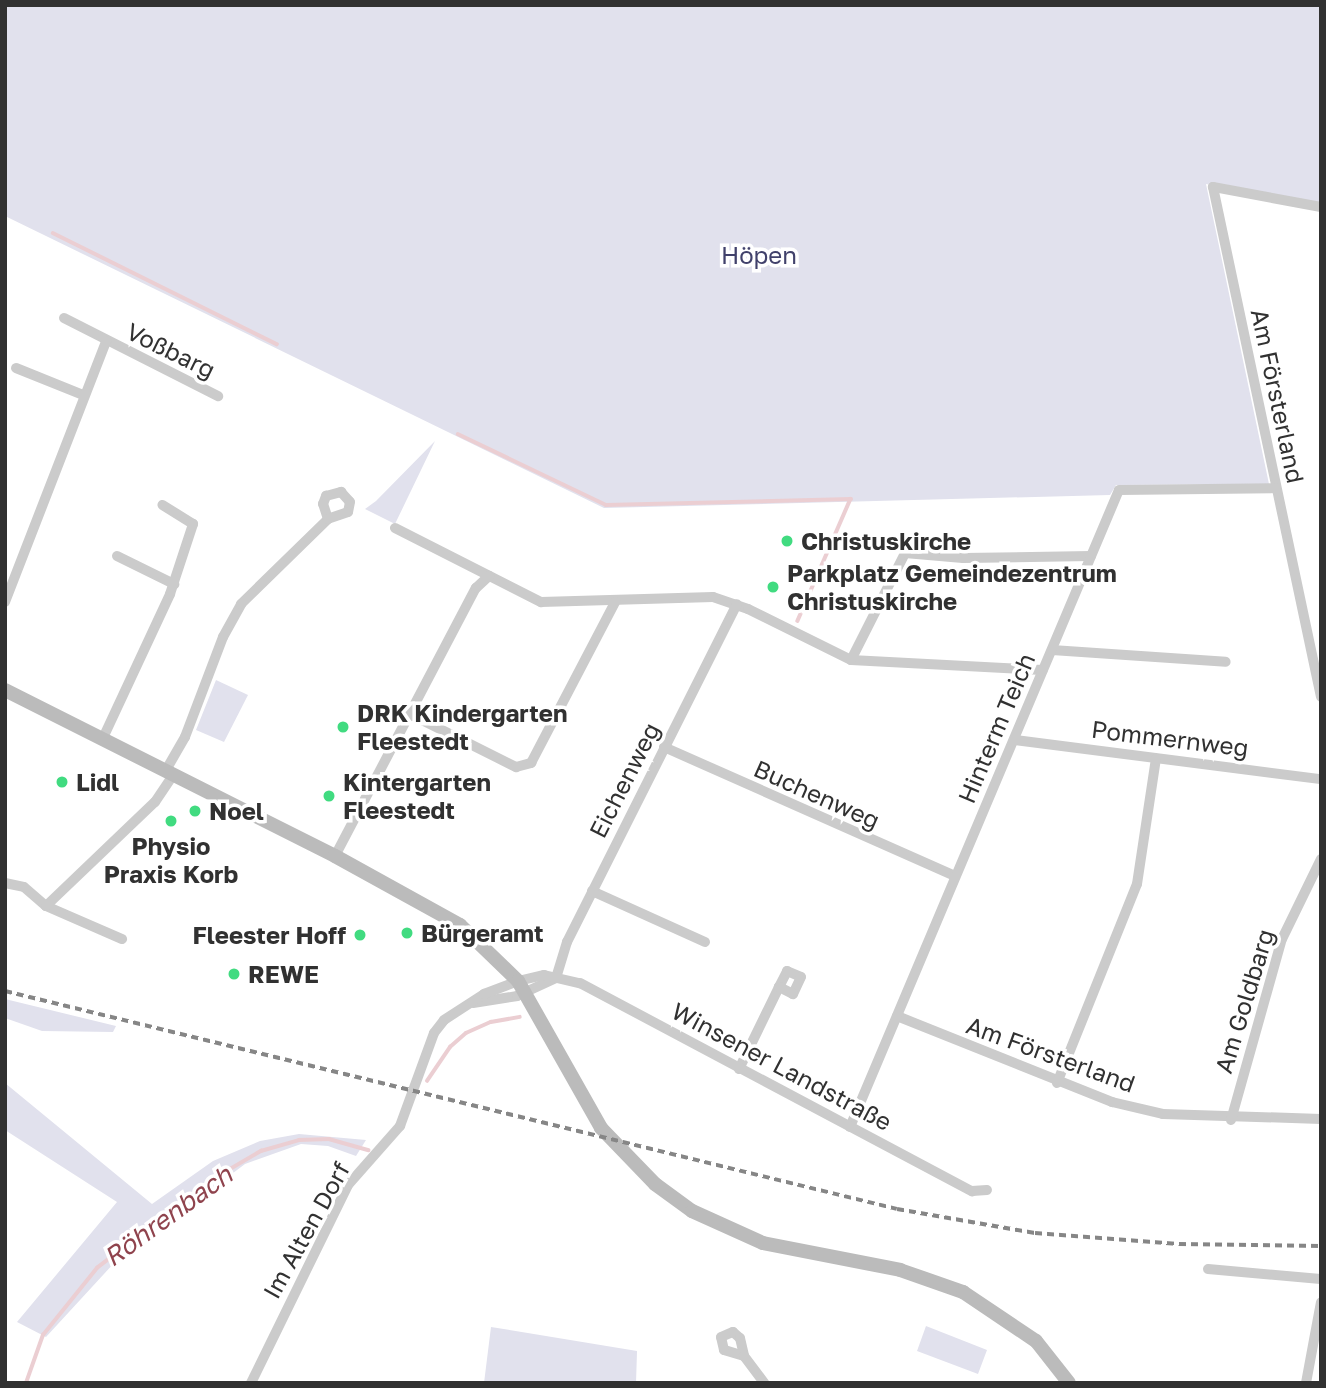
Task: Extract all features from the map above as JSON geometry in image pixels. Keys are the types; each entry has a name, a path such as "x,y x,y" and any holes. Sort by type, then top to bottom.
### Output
{"street":[{"name":"Am Försterland","path":"1321,207 1213,187 1321,697"},
{"name":"Voßbarg","path":"64,318 218,396"},
{"name":"Voßbarg","path":"5,602 106,341"},
{"path":"16,368 83,395"},
{"name":"Hinterm Teich","path":"850,1127 1119,490 1276,488"},
{"path":"103,738 174,583 193,520 163,505"},
{"path":"46,906 155,802 220,651 246,598 328,519"},
{"path":"395,528 541,602 615,602 713,597 737,604 852,660 1043,670"},
{"path":"852,660 905,553 963,558 1091,556"},
{"path":"117,556 174,583"},
{"path":"335,856 476,588 489,576"},
{"path":"410,714 516,767 531,763 615,602"},
{"name":"Eichenweg","path":"556,978 561,953 737,604"},
{"path":"1052,650 1226,662"},
{"path":"5,690 335,856 460,925 521,987 601,1128 654,1184 692,1211 763,1243 900,1270 963,1292 1036,1341 1069,1383"},
{"name":"Pommernweg","path":"1015,740 1321,779"},
{"name":"Buchenweg","path":"664,747 955,876"},
{"path":"1057,1083 1137,884 1156,758"},
{"name":"Am Goldbarg","path":"1231,1120 1278,951 1321,859"},
{"path":"5,883 24,887 46,906 122,939"},
{"path":"592,891 705,942"},
{"name":"Winsener Landstraße","path":"521,987 544,975 592,989 972,1191 987,1190"},
{"name":"Im Alten Dorf","path":"251,1383 348,1185 400,1126 433,1033 444,1020 472,1003 521,987"},
{"path":"739,1069 779,987"},
{"name":"Am Försterland","path":"897,1016 1057,1083 1163,1114 1231,1120 1321,1119"},
{"path":"1208,1269 1321,1279"},
{"path":"1306,1383 1321,1301"},
{"path":"744,1356 764,1383"}],"green space":[{"name":"Höpen","path":"5,5 1321,5 1321,203 1206,184 1269,484 1116,485 1110,495 604,508 5,216"},
{"path":"435,441 395,524 365,509 376,501"},
{"path":"216,680 248,695 224,742 196,730"},
{"path":"5,999 116,1026 113,1032 42,1031 5,1018"},
{"path":"5,1083 152,1204 213,1161 260,1141 299,1134 366,1140 356,1156 328,1146 301,1144 245,1164 115,1262 46,1337 17,1322 117,1202 5,1130"},
{"path":"926,1326 987,1350 978,1374 917,1351"},
{"path":"491,1327 637,1351 636,1383 484,1383"}],"waterway":[{"path":"53,233 277,344"},
{"path":"458,434 606,505 851,499 798,621"},
{"name":"Röhrenbach","path":"427,1081 450,1047 466,1033 491,1022 520,1017"},
{"name":"Röhrenbach","path":"26,1383 43,1335 97,1268 213,1179 261,1151 299,1140 329,1139 368,1150"}],"railway":[{"path":"5,991 897,1209 1035,1233 1179,1244 1321,1246"}],"place":[{"name":"Christuskirche","path":"787,541"},
{"name":"Parkplatz Gemeindezentrum Christuskirche","path":"773,587"},
{"name":"DRK Kindergarten Fleestedt","path":"343,727"},
{"name":"Lidl","path":"62,782"},
{"name":"Kintergarten Fleestedt","path":"329,796"},
{"name":"Noel","path":"195,811"},
{"name":"Physio Praxis Korb","path":"171,821"},
{"name":"Bürgeramt","path":"407,933"},
{"name":"Fleester Hoff","path":"360,935"},
{"name":"REWE","path":"234,974"}]}
